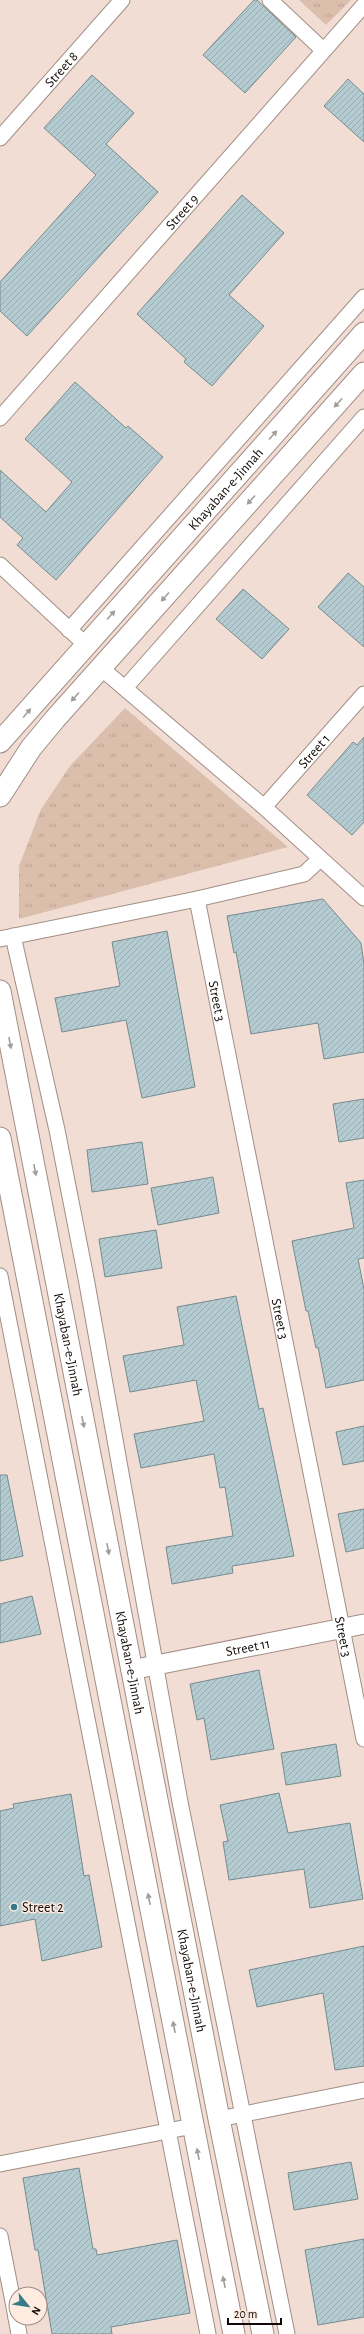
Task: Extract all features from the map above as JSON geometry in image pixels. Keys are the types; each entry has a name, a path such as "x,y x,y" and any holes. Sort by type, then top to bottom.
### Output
{"main road":[{"name":"Khayaban-e-Jinnah","path":"0,742 22,720 85,644 364,333"},
{"name":"Khayaban-e-Jinnah","path":"0,796 31,748 364,374"},
{"name":"Khayaban-e-Jinnah","path":"0,991 131,1670 262,2334"},
{"name":"Khayaban-e-Jinnah","path":"0,1138 234,2334"}],"street":[{"name":"Street 8","path":"0,138 122,0"},
{"path":"270,0 323,50"},
{"name":"Street 9","path":"0,418 364,5"},
{"path":"70,630 364,297"},
{"path":"125,688 364,417"},
{"path":"0,565 85,644"},
{"path":"101,668 264,807 364,898"},
{"name":"Street 1","path":"264,807 364,694"},
{"path":"287,2334 182,1810 84,1270 57,1130 6,938 304,874 320,859"},
{"name":"Street 3","path":"197,898 364,1739"},
{"path":"0,1276 208,2334"},
{"name":"Street 11","path":"131,1670 364,1624"},
{"path":"219,2119 364,2090"},
{"path":"0,2164 193,2126"},
{"path":"0,2236 10,2286"}],"green space":[{"path":"299,0 351,0 326,25"},
{"path":"125,708 288,847 19,919 19,866 41,809 70,766"}],"building":[{"path":"254,0 257,0 296,37 245,93 203,55"},
{"path":"92,75 134,113 106,144 158,192 27,336 0,311 0,282 96,175 44,128"},
{"path":"348,79 364,94 364,142 324,106"},
{"path":"242,195 284,233 229,295 264,326 212,386 184,362 186,359 137,314"},
{"path":"75,382 126,428 128,426 163,457 56,580 17,545 23,538 0,517 0,470 46,512 72,482 25,439"},
{"path":"348,573 364,587 364,647 318,607"},
{"path":"243,589 289,629 262,659 216,619"},
{"path":"364,737 364,822 352,835 307,795 353,742 357,745"},
{"path":"323,899 361,943 364,964 364,1052 324,1059 318,1023 251,1034 236,952 234,953 227,916"},
{"path":"167,931 195,1087 142,1098 126,1020 62,1032 55,998 120,986 112,942"},
{"path":"364,1099 364,1138 339,1142 333,1104"},
{"path":"142,1142 148,1184 92,1192 87,1150"},
{"path":"213,1177 219,1213 158,1225 151,1188"},
{"path":"364,1180 364,1258 358,1259 364,1289 364,1380 326,1388 318,1347 316,1348 308,1311 306,1311 292,1241 354,1228 346,1183"},
{"path":"156,1230 162,1268 105,1277 99,1239"},
{"path":"236,1296 259,1409 263,1408 294,1556 232,1566 233,1573 172,1584 166,1547 233,1536 225,1487 220,1488 214,1454 141,1468 134,1434 204,1421 196,1380 130,1392 123,1356 184,1345 177,1307"},
{"path":"364,1426 364,1461 343,1465 336,1432"},
{"path":"0,1475 7,1475 23,1556 0,1561"},
{"path":"364,1509 364,1548 346,1552 338,1514"},
{"path":"32,1596 41,1634 0,1643 0,1604"},
{"path":"259,1670 274,1749 211,1760 204,1718 197,1720 190,1684"},
{"path":"336,1744 341,1776 286,1785 281,1753"},
{"path":"279,1793 288,1833 350,1823 363,1899 310,1908 304,1869 229,1880 223,1842 228,1841 220,1805"},
{"path":"71,1794 84,1876 89,1875 102,1947 42,1961 35,1919 0,1926 0,1811 14,1808 13,1804"},
{"path":"364,1946 364,2066 335,2070 323,1993 257,2007 249,1970"},
{"path":"351,2162 358,2199 294,2210 288,2173"},
{"path":"79,2168 93,2249 96,2249 97,2255 177,2240 190,2313 111,2327 112,2334 52,2334 48,2310 48,2286 44,2286 38,2250 35,2250 23,2178"},
{"path":"364,2239 364,2317 318,2325 305,2250"}],"place":[{"name":"Street 2","path":"14,1907"}]}
